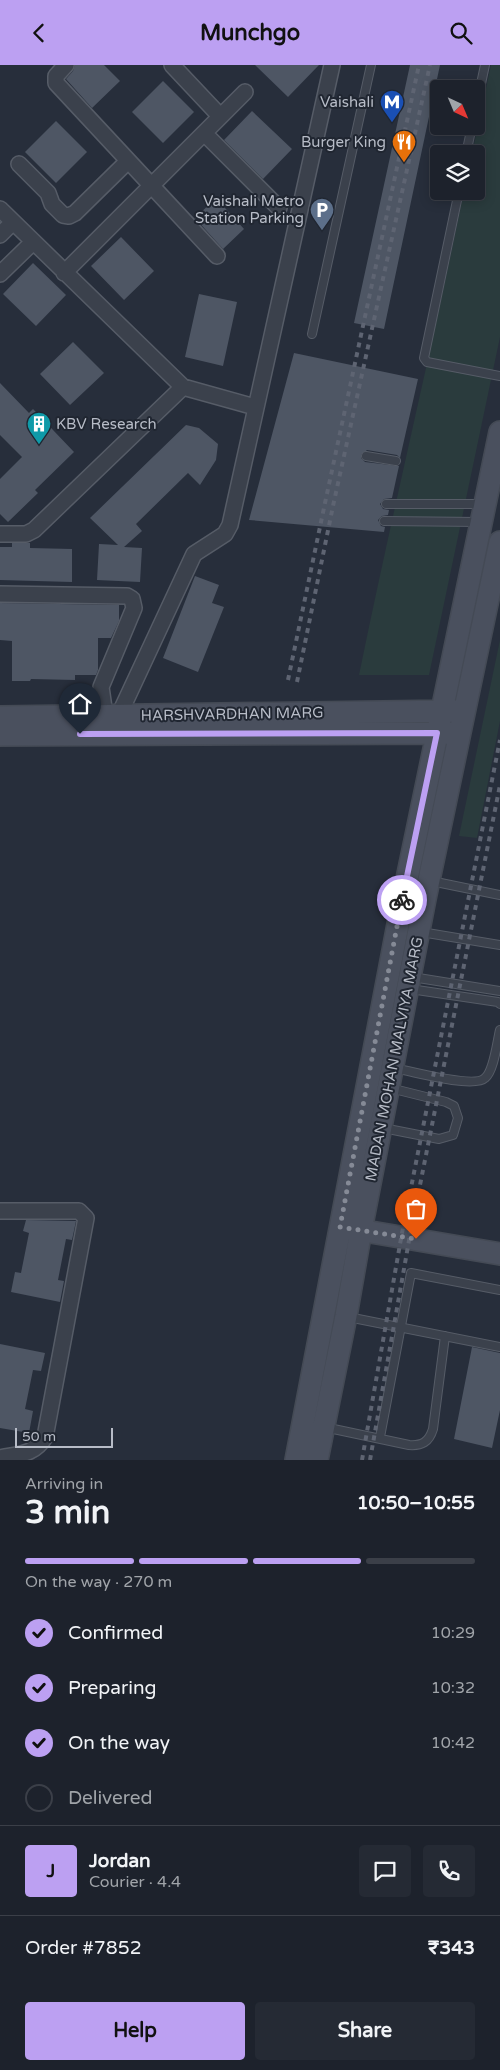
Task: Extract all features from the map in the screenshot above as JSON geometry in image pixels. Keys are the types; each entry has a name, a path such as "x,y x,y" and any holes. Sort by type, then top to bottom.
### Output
{"main road":[{"name":"MADAN MOHAN MALVIYA MARG","path":"317,1460 346,1316 351,1229 403,898 500,431"},
{"name":"MADAN MOHAN MALVIYA MARG","path":"296,1460 351,1229 381,1127 418,932 500,542"},
{"name":"HARSHVARDHAN MARG","path":"0,717 464,711"},
{"name":"HARSHVARDHAN MARG","path":"0,735 460,733"},
{"path":"351,1229 500,1254"}],"street":[{"path":"66,65 56,76 56,83 218,256"},
{"path":"172,65 220,116"},
{"path":"112,715 194,554 228,530 332,65"},
{"path":"64,273 245,92"},
{"path":"204,133 279,208"},
{"path":"19,164 48,193 52,204 62,215 69,216 75,213 128,161"},
{"path":"0,209 183,387 255,407"},
{"path":"0,235 13,222"},
{"path":"0,274 32,241"},
{"path":"0,534 26,534 34,530 183,387"},
{"path":"0,594 127,596 132,599 134,608 101,687 112,715"},
{"path":"0,1211 80,1211 86,1218 45,1437 38,1448 29,1452 0,1458"}],"lane":[{"path":"312,334 371,65"},
{"path":"482,80 485,65"},
{"path":"457,200 424,358 427,362 500,376"},
{"path":"366,456 396,461"},
{"path":"386,504 483,513"},
{"path":"384,521 483,513"},
{"path":"429,881 500,895"},
{"path":"418,932 500,945"},
{"path":"409,982 500,991"},
{"path":"409,982 500,1004"},
{"path":"390,1078 469,1083 484,1080 490,1073 500,1030"},
{"path":"381,1127 439,1139 453,1135 458,1118 454,1106 390,1078"},
{"path":"380,1437 411,1273 500,1290"},
{"path":"346,1316 500,1347"},
{"path":"323,1427 418,1445 426,1442 431,1436 433,1429 445,1336"}],"shaded area":[{"path":"491,65 500,65 500,337 429,675 359,675 462,200 485,200 485,145 474,145 476,135 485,135 485,93"},
{"path":"500,640 500,721 477,838 459,836"}],"building":[{"path":"75,65 104,65 120,81 92,108 66,79 73,71"},
{"path":"255,65 319,65 288,97"},
{"name":"Vaishali","path":"410,65 440,65 437,80 430,80 430,112 384,329 354,323"},
{"path":"163,81 194,112 163,143 132,112"},
{"path":"252,111 292,149 263,179 224,140"},
{"path":"56,121 87,152 56,183 25,152"},
{"path":"216,198 244,229 223,249 195,218"},
{"path":"121,237 154,271 124,300 91,266"},
{"path":"33,263 66,295 36,326 3,294"},
{"path":"199,294 237,302 223,366 185,357"},
{"path":"73,342 104,373 70,405 40,374"},
{"path":"294,353 418,379 400,458 397,455 367,450 361,455 365,462 399,466 392,498 384,499 380,504 383,509 389,510 388,515 382,516 378,520 381,526 385,527 384,532 249,520"},
{"path":"0,383 29,413 33,409 74,452 35,490 38,493 8,522 0,514 0,479 22,457 0,435"},
{"path":"186,425 199,428 218,444 216,460 200,485 188,473 136,524 142,531 124,547 142,548 140,582 97,580 99,544 118,545 90,518"},
{"path":"12,543 30,543 30,548 72,549 72,582 0,580 0,547 12,547"},
{"path":"195,576 219,585 212,603 224,607 198,672 163,658"},
{"path":"0,603 119,605 119,621 111,638 98,638 98,670 96,675 75,675 75,680 31,679 30,681 12,681 12,641 0,640"},
{"path":"26,1220 76,1221 72,1240 66,1239 58,1280 64,1281 60,1302 11,1292 15,1272 21,1273 29,1233 23,1231"},
{"path":"0,1344 45,1353 41,1371 33,1370 25,1409 33,1411 29,1433 0,1428"},
{"path":"472,1347 500,1353 500,1410 492,1448 454,1439"}],"railway":[{"path":"288,680 419,65"},
{"path":"297,682 333,506 430,65"},
{"path":"362,1460 402,1233 500,740"},
{"path":"370,1460 410,1235 500,785"}],"way so far":[{"path":"402,900 340,1227 416,1239"}],"place":[{"name":"Vaishali","path":"392,123"},
{"name":"Burger King","path":"404,163"},
{"name":"Vaishali Metro Station Parking","path":"322,231"},
{"name":"KBV Research","path":"39,445"}],"route":[{"path":"80,734 437,733 402,900"}]}
